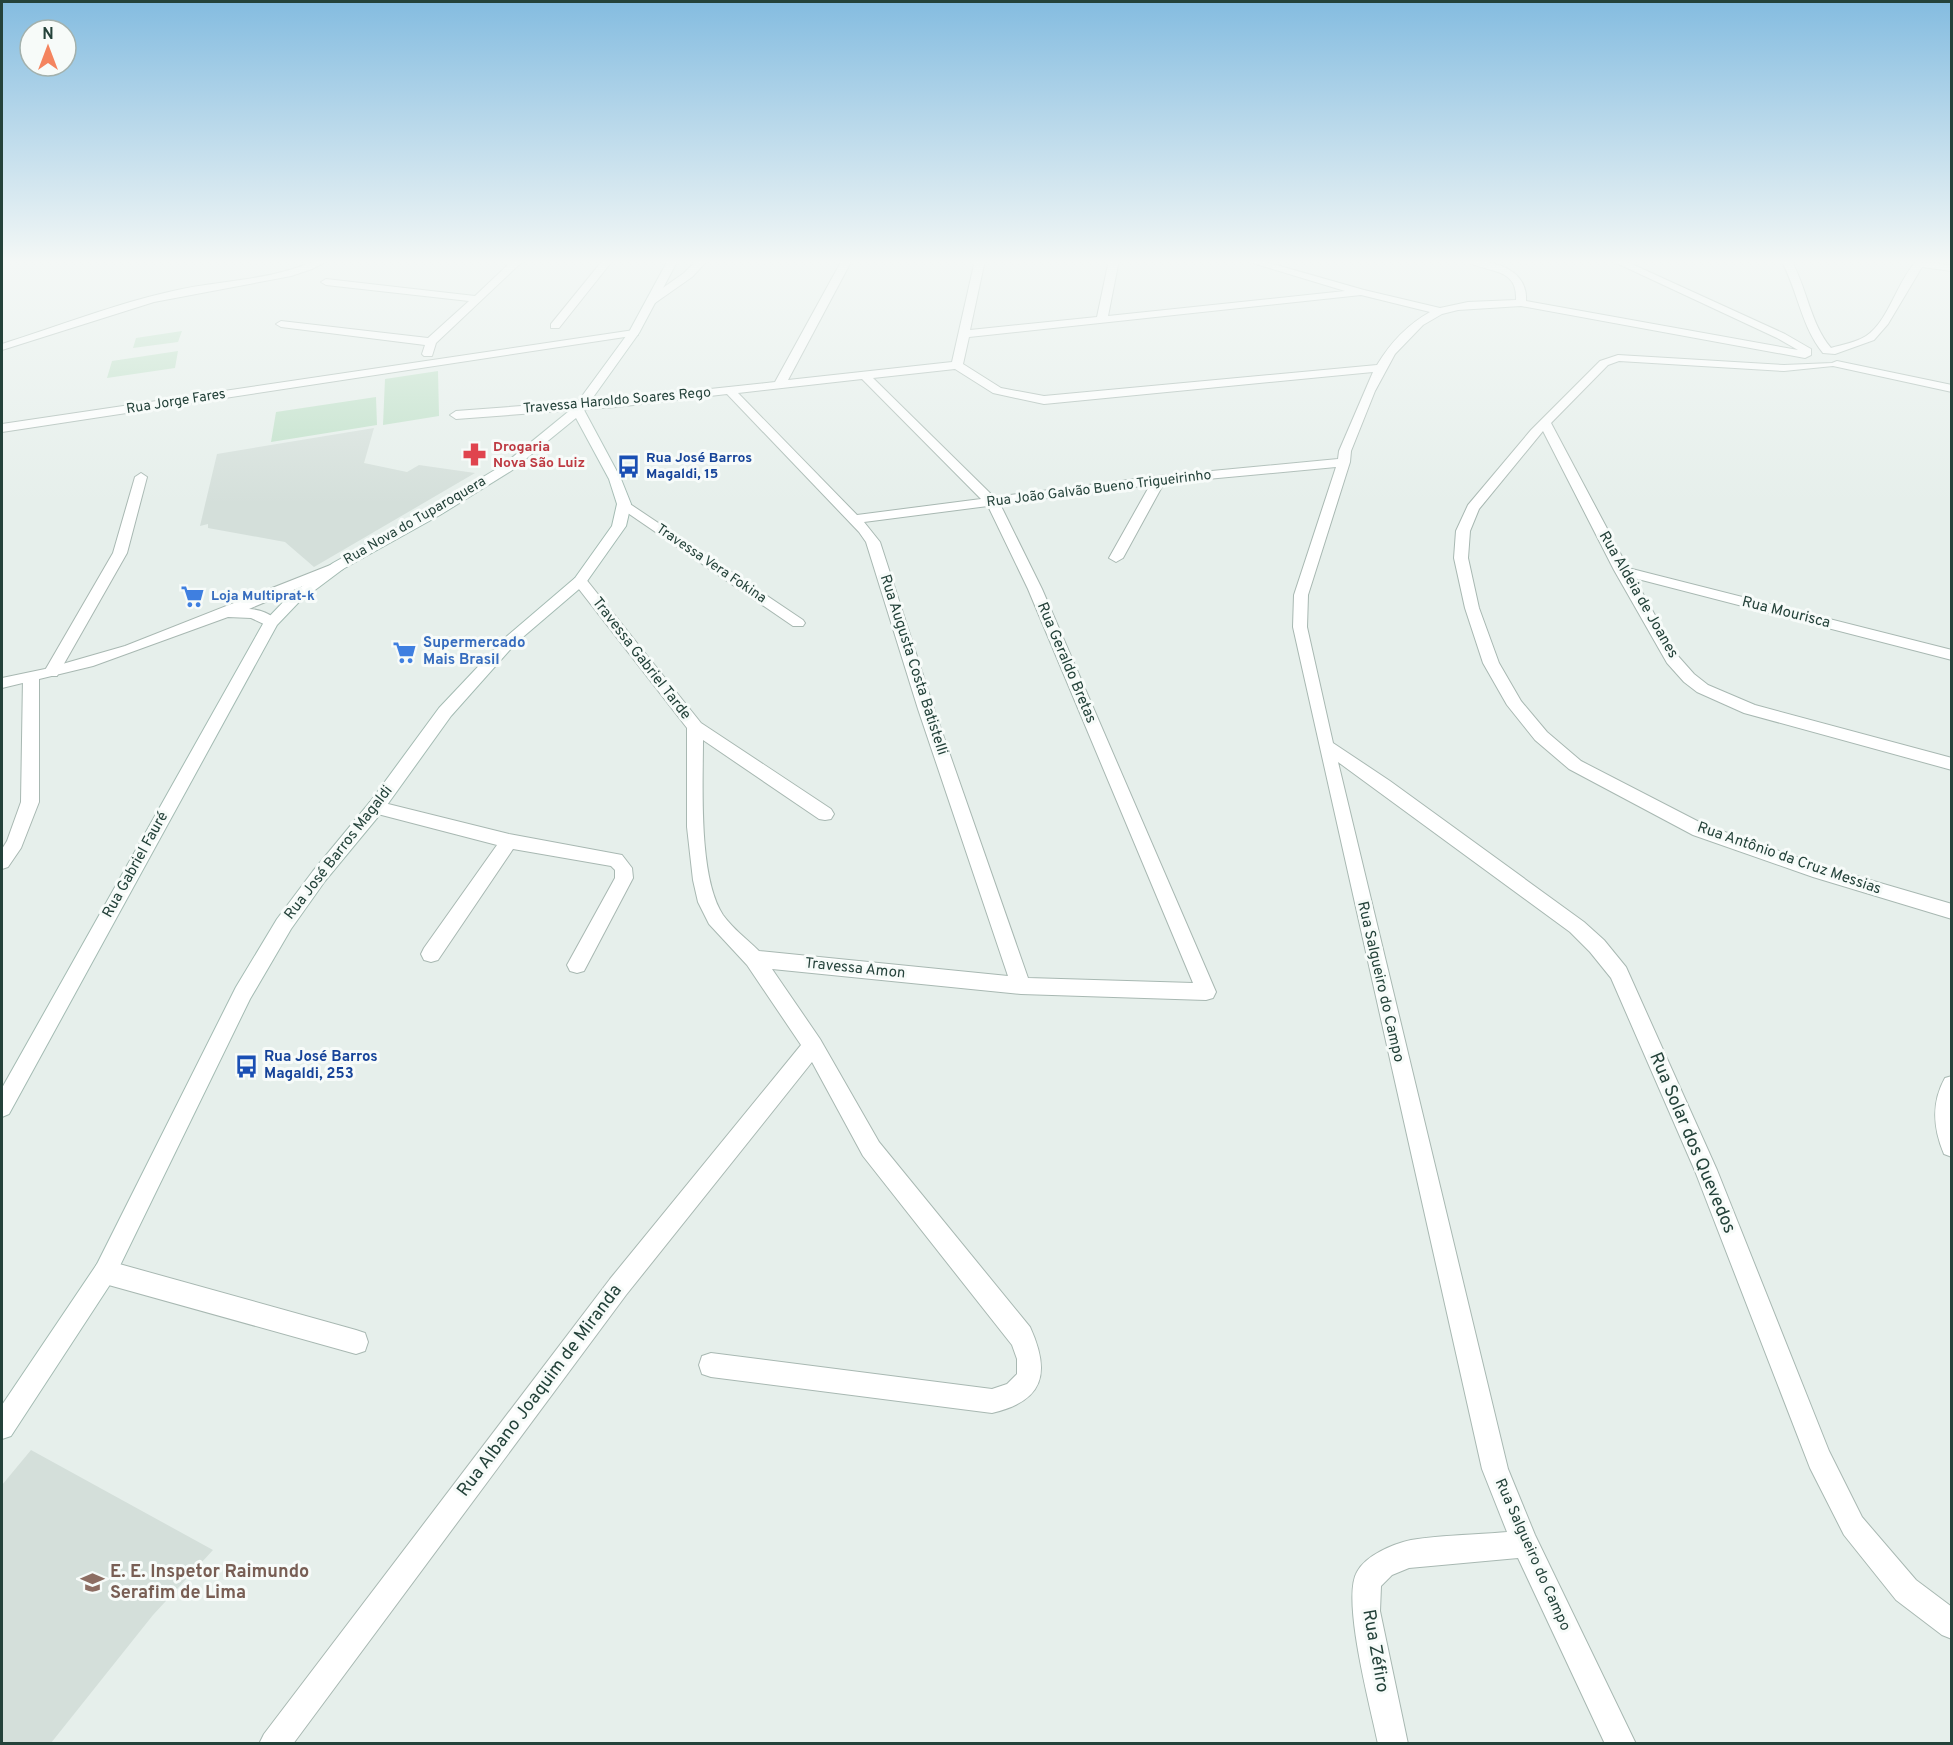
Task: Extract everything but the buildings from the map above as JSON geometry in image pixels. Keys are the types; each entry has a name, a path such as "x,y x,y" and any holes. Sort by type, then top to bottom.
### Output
{"street":[{"path":"2,347 19,341"},
{"path":"425,364 431,342 426,341"},
{"name":"Rua Jorge Fares","path":"2,428 577,341"},
{"name":"Rua Nova do Tuparoquera","path":"2,683 52,672 222,614 338,566 435,512 507,468 581,407 628,341"},
{"path":"780,384 803,341"},
{"path":"962,341 957,365 987,388 1014,397 1044,400 1380,368"},
{"name":"Rua Salgueiro do Campo","path":"1401,341 1380,368 1345,451 1344,462 1301,595 1300,627 1495,1469 1525,1544 1621,1743"},
{"name":"Rua Salgueiro do Campo","path":"1739,341 1822,356"},
{"path":"1792,341 1822,356 1860,368 1952,389"},
{"path":"1817,341 1822,356"},
{"path":"1822,356 1861,341"},
{"name":"Rua Antônio da Cruz Messias","path":"1822,356 1758,366 1637,357 1618,358 1604,363 1545,423 1473,508 1463,531 1461,558 1472,608 1491,663 1515,705 1541,736 1575,765 1699,830 1819,872 1952,912"},
{"name":"Travessa Haroldo Soares Rego","path":"456,415 581,407 957,365"},
{"name":"Rua Geraldo Bretas","path":"864,375 993,503 1035,589 1206,992"},
{"name":"Rua Augusta Costa Batistelli","path":"729,390 864,529 879,558 926,709 1021,986"},
{"path":"581,407 589,432 615,478 624,504"},
{"name":"Rua Aldeia de Joanes","path":"1545,423 1621,570 1667,651 1687,676 1699,686 1750,709 1952,764"},
{"path":"549,434 589,432"},
{"name":"Rua João Galvão Bueno Trigueirinho","path":"854,519 1159,480 1344,462"},
{"path":"52,672 120,553 141,477"},
{"path":"1116,558 1159,480"},
{"name":"Rua José Barros Magaldi","path":"2,1427 105,1272 243,993 284,924 319,876 376,807 445,712 474,678 511,639 580,581 619,526 624,504"},
{"name":"Travessa Vera Fokina","path":"624,504 798,623"},
{"name":"Rua Nova do Tuparoquera","path":"222,614 253,613 271,622 294,599 338,566"},
{"name":"Rua Mourisca","path":"1621,570 1952,655"},
{"name":"Travessa Gabriel Tarde","path":"580,581 695,727 825,814"},
{"name":"Rua Gabriel Fauré","path":"2,1107 271,622"},
{"path":"2,862 15,843 30,802 31,678"},
{"path":"695,727 695,812 701,883 715,918 754,959 813,1045 871,1149 1021,1336 1030,1352 1030,1372 1024,1387 1010,1398 992,1401 711,1365"},
{"name":"Rua Solar dos Quevedos","path":"1326,746 1384,785 1577,927 1597,946 1619,973 1706,1170 1819,1459 1853,1526 1906,1590 1952,1625"},
{"path":"376,807 508,841 616,860 622,866 625,873 624,878 577,965"},
{"path":"431,954 508,841"},
{"name":"Travessa Amon","path":"754,959 1021,986 1206,992"},
{"name":"Rua Albano Joaquim de Miranda","path":"274,1743 618,1287 780,1089 813,1045"},
{"path":"1952,1085 1947,1092 1946,1132 1952,1147"},
{"path":"105,1272 356,1342"},
{"name":"Rua Zéfiro","path":"1393,1743 1366,1611 1367,1580 1382,1565 1409,1554 1525,1544"}],"shaded area":[{"path":"374,428 364,463 407,472 419,465 475,473 314,567 285,542 208,528 208,524 200,526 217,454"},
{"name":"E. E. Inspetor Raimundo Serafim de Lima","path":"31,1450 213,1550 153,1615 51,1743 2,1743 2,1485"}],"green space":[{"path":"135,341 178,341 178,342 133,348"},
{"path":"178,351 175,368 107,378 112,361"},
{"path":"438,371 439,416 383,425 385,379"},
{"path":"376,397 377,425 271,442 276,412"}],"place":[{"name":"Drogaria Nova São Luiz","path":"475,455"},
{"name":"Rua José Barros Magaldi, 15","path":"628,466"},
{"name":"Loja Multiprat-k","path":"193,596"},
{"name":"Supermercado Mais Brasil","path":"405,652"},
{"name":"Rua José Barros Magaldi, 253","path":"246,1066"},
{"name":"E. E. Inspetor Raimundo Serafim de Lima","path":"92,1582"}]}
